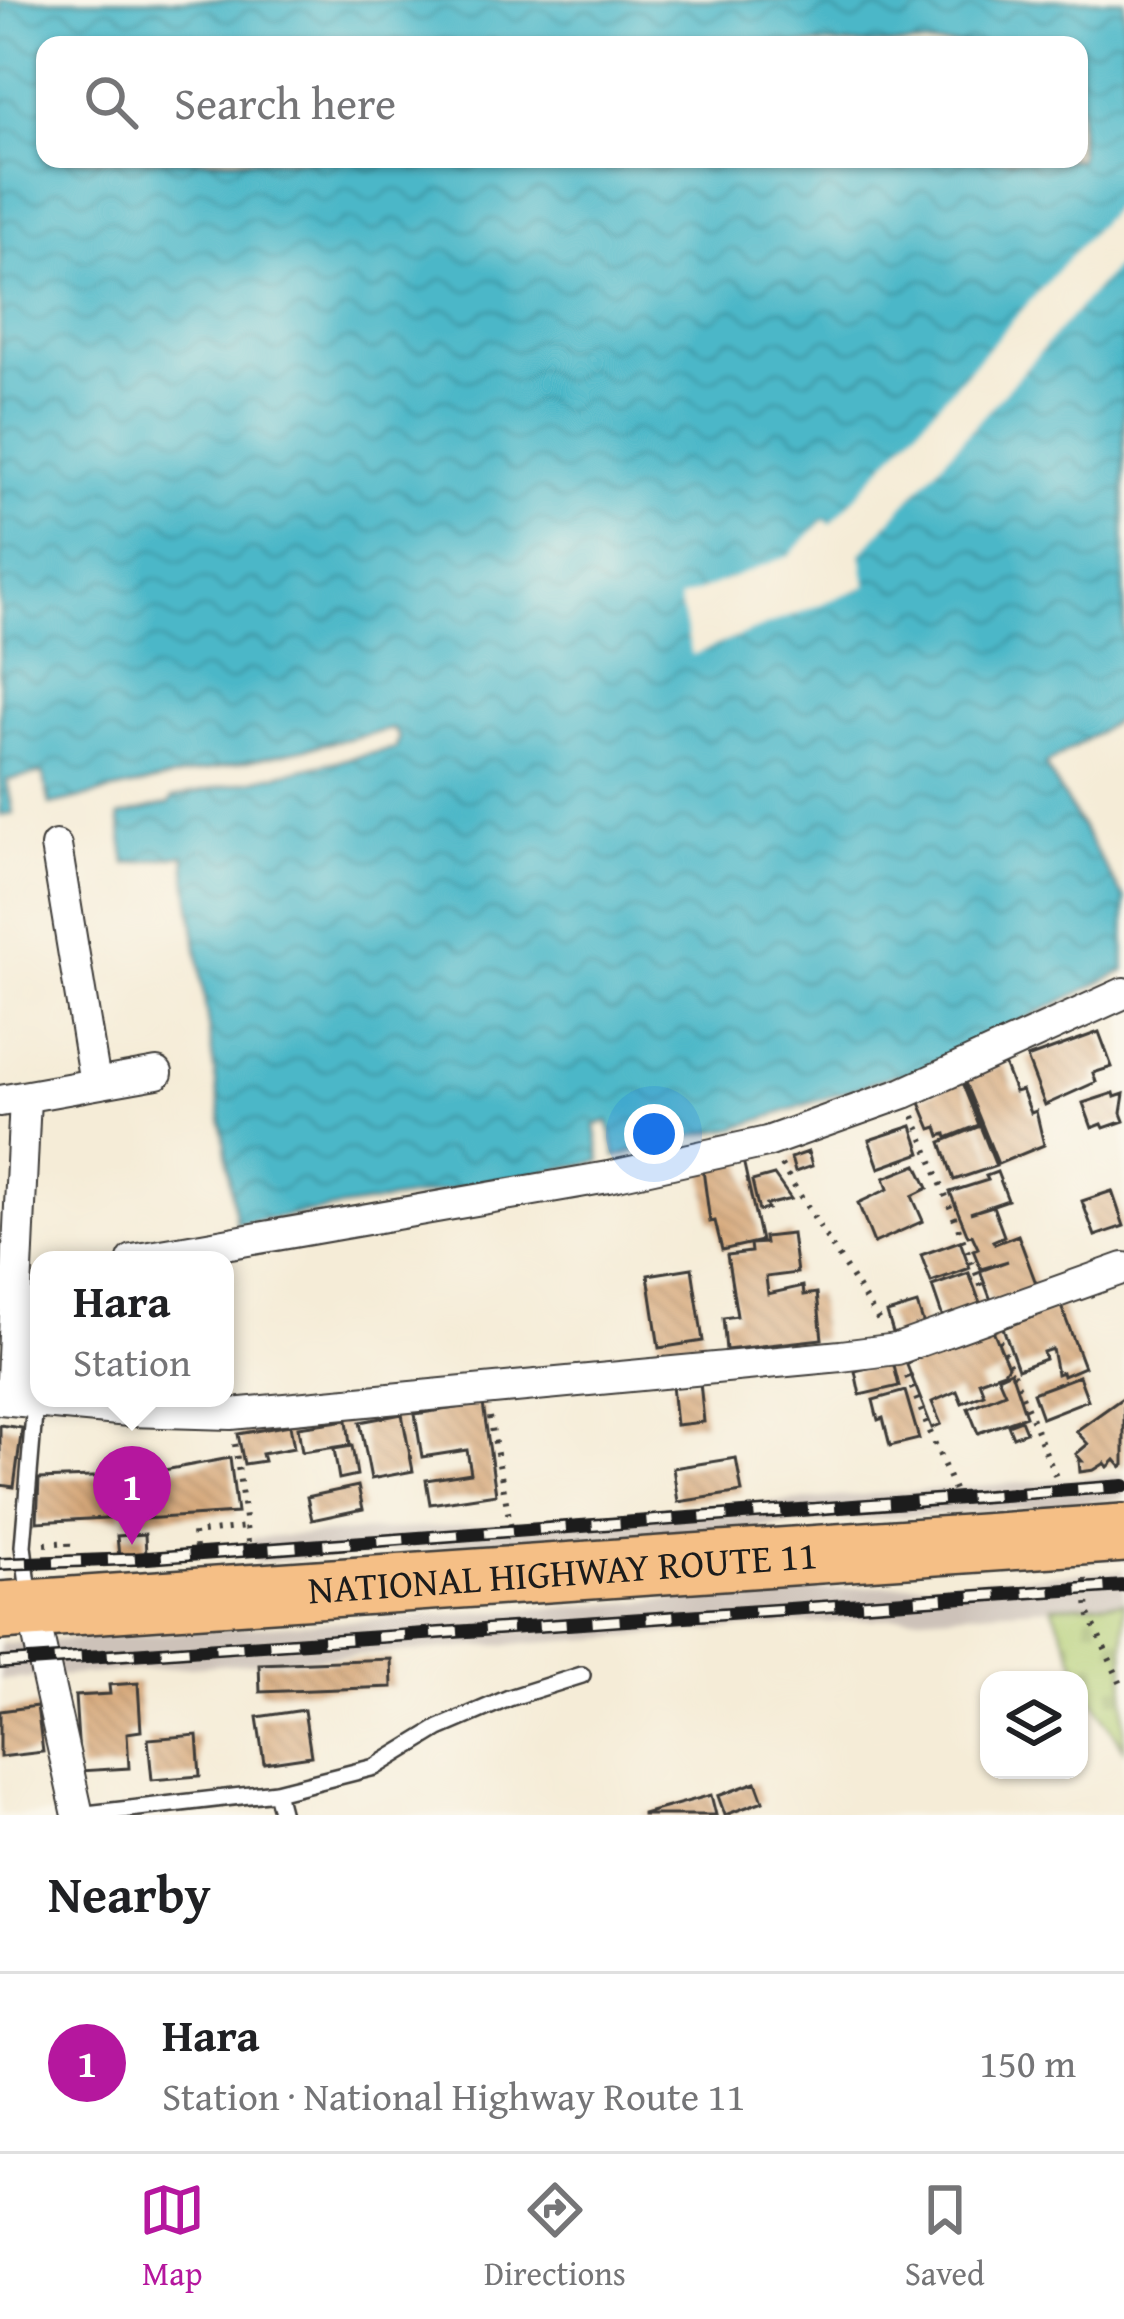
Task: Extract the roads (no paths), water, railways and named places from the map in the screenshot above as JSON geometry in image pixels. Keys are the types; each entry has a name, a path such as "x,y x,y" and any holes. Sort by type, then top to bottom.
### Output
{"highway":[{"name":"NATIONAL HIGHWAY ROUTE 11","path":"16,1610 1103,1548"}],"street":[{"path":"56,846 95,1082"},
{"path":"185,1251 608,1177 767,1142 904,1093 1124,993"},
{"path":"15,1400 18,1269 12,1099 157,1073"},
{"path":"123,1407 231,1414 896,1349 1124,1268"},
{"path":"16,1610 78,1815"}],"lane":[{"path":"15,1400 23,1546 16,1610"},
{"path":"78,1815 276,1792 376,1767 439,1728 509,1698 582,1676"},
{"path":"276,1792 282,1815"}],"water":[{"path":"0,0 1124,0 1124,716 1045,765 1124,899 1124,971 901,1079 897,1074 736,1128 616,1157 608,1121 595,1125 601,1161 236,1224 184,855 126,864 119,816 169,804 172,798 396,748 399,737 392,729 50,805 43,773 7,780 13,813 0,816"}],"railway":[{"path":"0,1564 134,1559 1124,1486"},
{"path":"0,1663 1124,1586"}],"place":[{"name":"Hara","path":"132,1545"}]}
